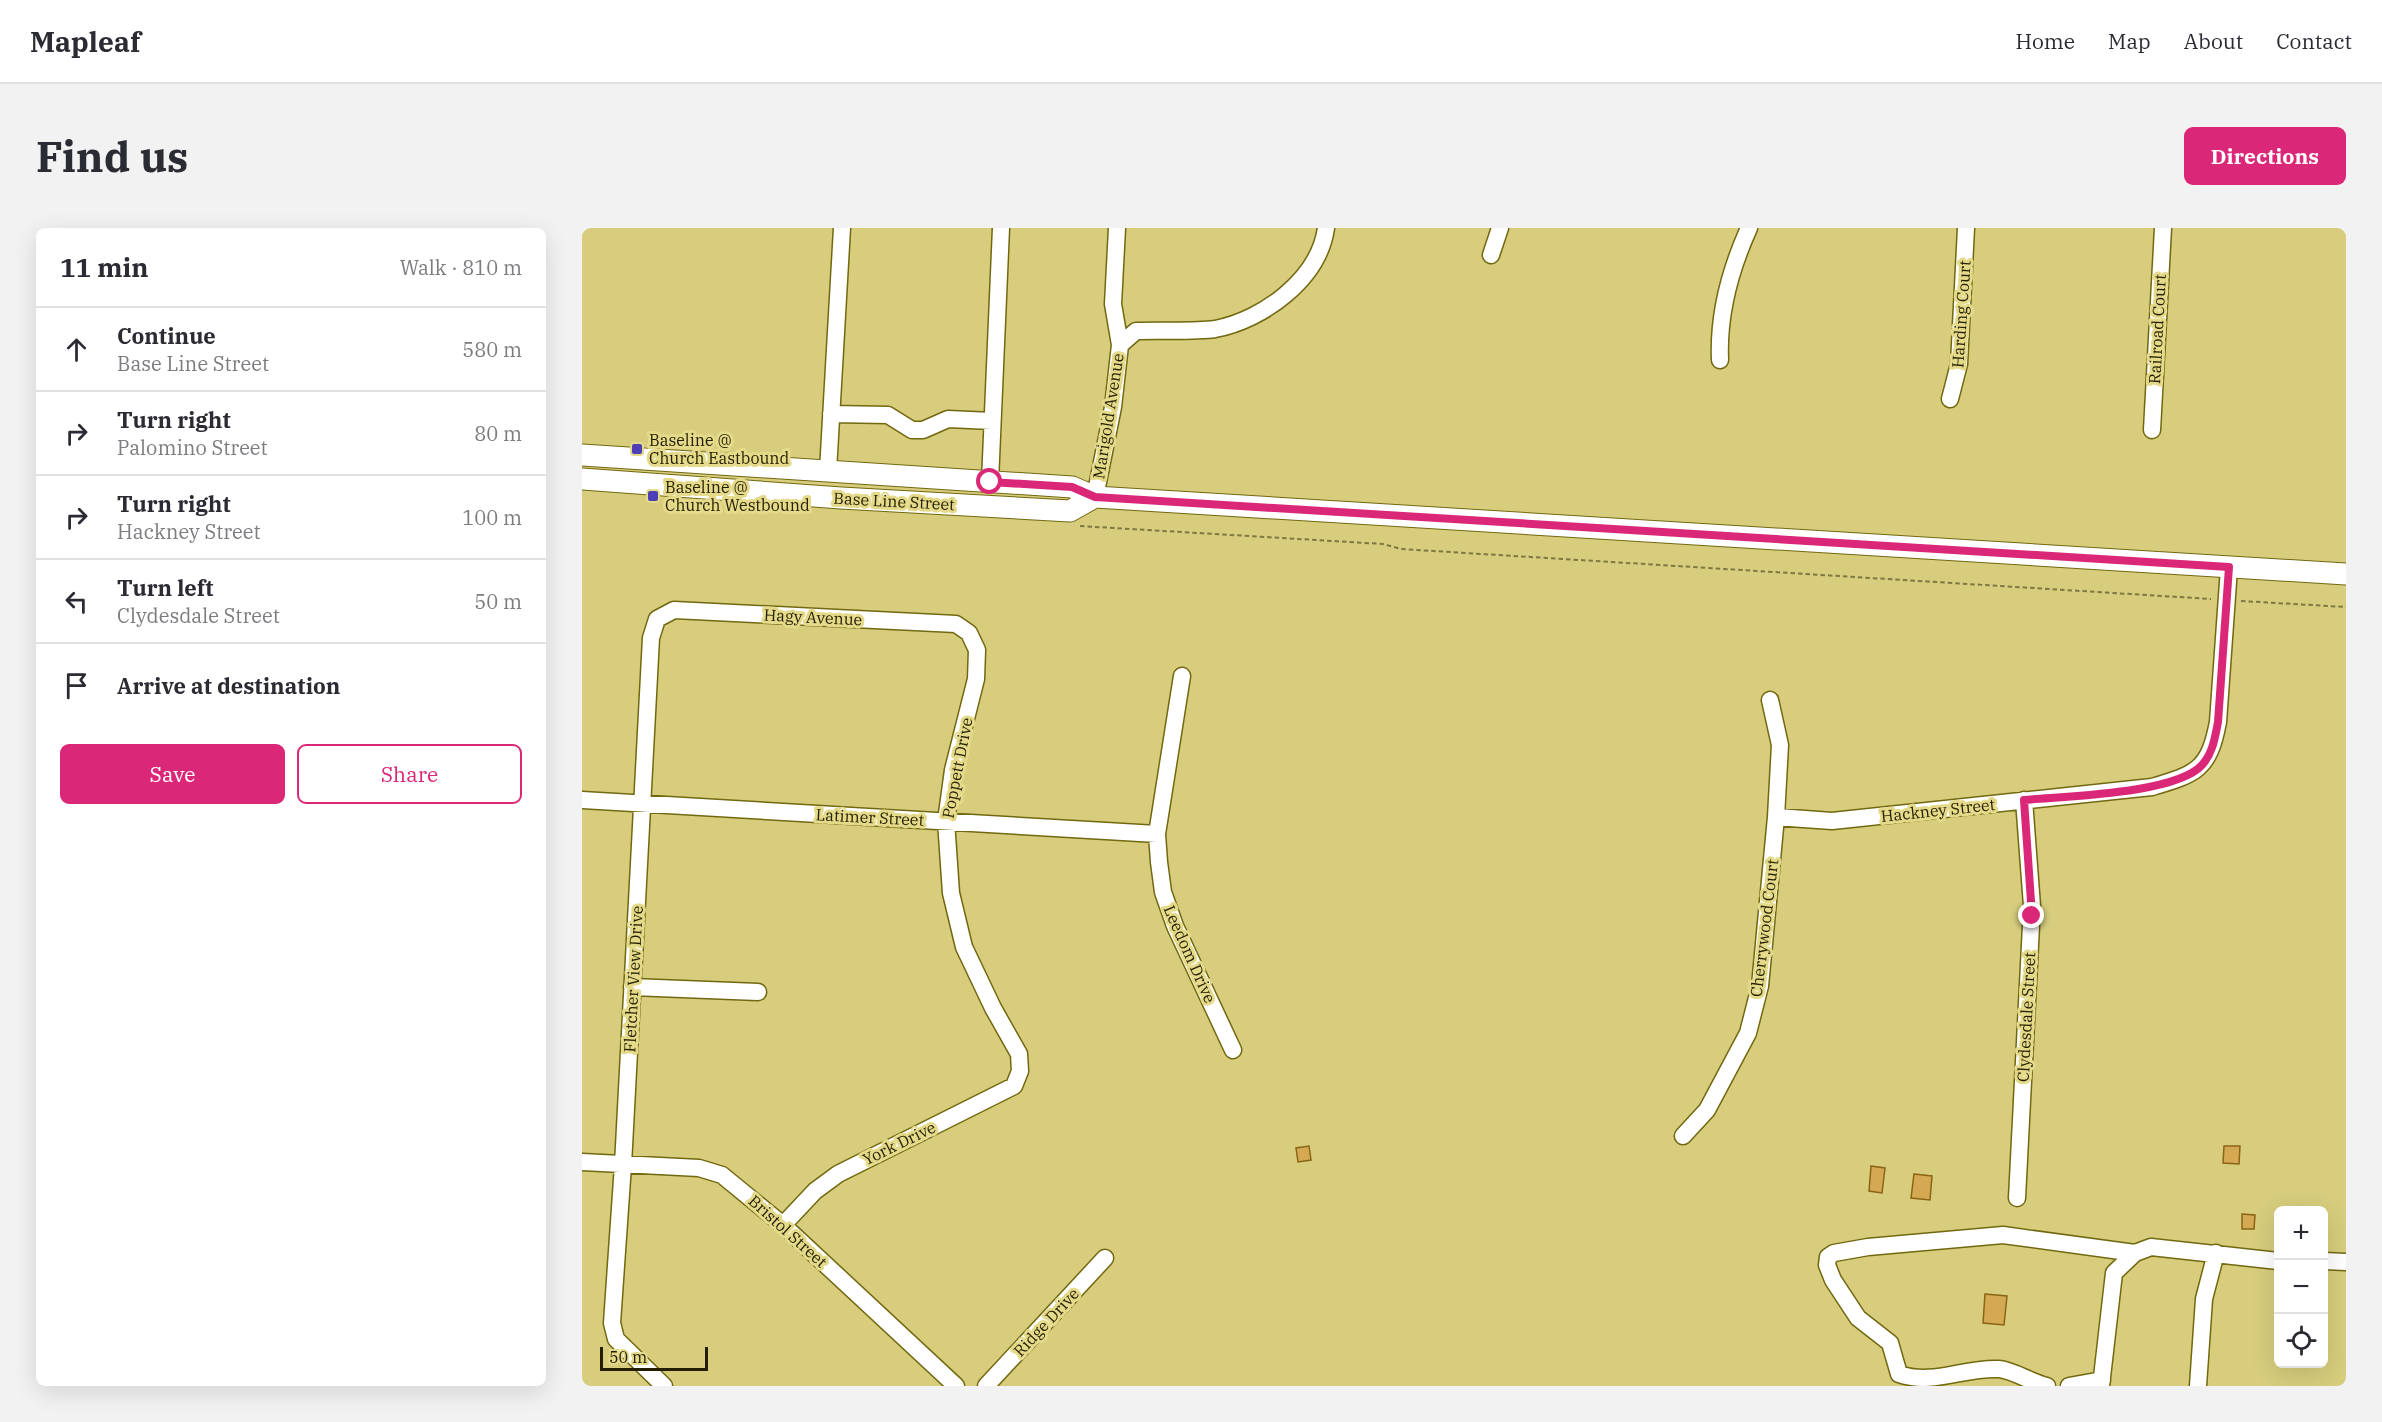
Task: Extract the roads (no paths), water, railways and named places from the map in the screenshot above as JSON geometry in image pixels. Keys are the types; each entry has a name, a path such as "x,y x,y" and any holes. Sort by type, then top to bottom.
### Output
{"main road":[{"name":"Base Line Street","path":"582,455 1072,487 1095,497 2346,574"},
{"path":"720,490 752,482 812,483 822,480 827,476 828,471"},
{"name":"Base Line Street","path":"582,479 720,490 1070,511 1095,497"}],"street":[{"path":"828,471 842,228"},
{"path":"990,482 1001,228"},
{"name":"Marigold Avenue","path":"1095,497 1113,407 1120,345 1113,304 1117,228"},
{"path":"1120,345 1136,331 1215,329 1251,318 1283,298 1308,270 1325,237 1326,228"},
{"path":"1491,255 1500,228"},
{"path":"1720,360 1719,333 1724,298 1749,228"},
{"name":"Harding Court","path":"1950,399 1959,364 1966,228"},
{"name":"Railroad Court","path":"2152,430 2163,228"},
{"path":"831,414 888,416 912,430 923,430 948,419 992,421"},
{"name":"Hackney Street","path":"1776,817 1832,821 2152,787 2179,779 2202,766 2213,747 2218,722 2229,567"},
{"name":"Hagy Avenue","path":"657,619 674,610 956,624 969,633"},
{"name":"Fletcher View Drive","path":"657,619 651,638 623,1164 612,1323 616,1340 664,1386"},
{"name":"Poppett Drive","path":"969,633 977,650 976,679 953,770 946,821 951,893 964,947 993,1008 1019,1054 1020,1071"},
{"name":"Leedom Drive","path":"1182,676 1157,834 1163,892 1175,926 1233,1050"},
{"name":"Cherrywood Court","path":"1683,1136 1707,1110 1748,1033 1760,986 1776,817 1780,745 1770,700"},
{"name":"Latimer Street","path":"582,800 1157,834"},
{"name":"Clydesdale Street","path":"2017,1198 2032,906 2024,800"},
{"path":"632,987 758,992"},
{"name":"York Drive","path":"783,1225 815,1191 838,1174 1014,1086 1020,1071"},
{"name":"Bristol Street","path":"582,1162 699,1168 722,1175 783,1225 957,1386"},
{"path":"2047,1386 2035,1384 2001,1369 1970,1372 1933,1380 1913,1380 1899,1374 1890,1343 1858,1318 1833,1280 1827,1265 1828,1257 1834,1253 1868,1247 2003,1235 2135,1253"},
{"path":"2069,1386 2102,1383 2114,1273 2135,1253 2151,1247 2274,1260"},
{"path":"2198,1386 2204,1299 2216,1253"},
{"name":"Ridge Drive","path":"987,1386 1105,1258"},
{"path":"2328,1261 2346,1262"}],"place":[{"name":"Baseline @ Church Eastbound","path":"637,449"},
{"name":"Baseline @ Church Westbound","path":"653,496"}]}
